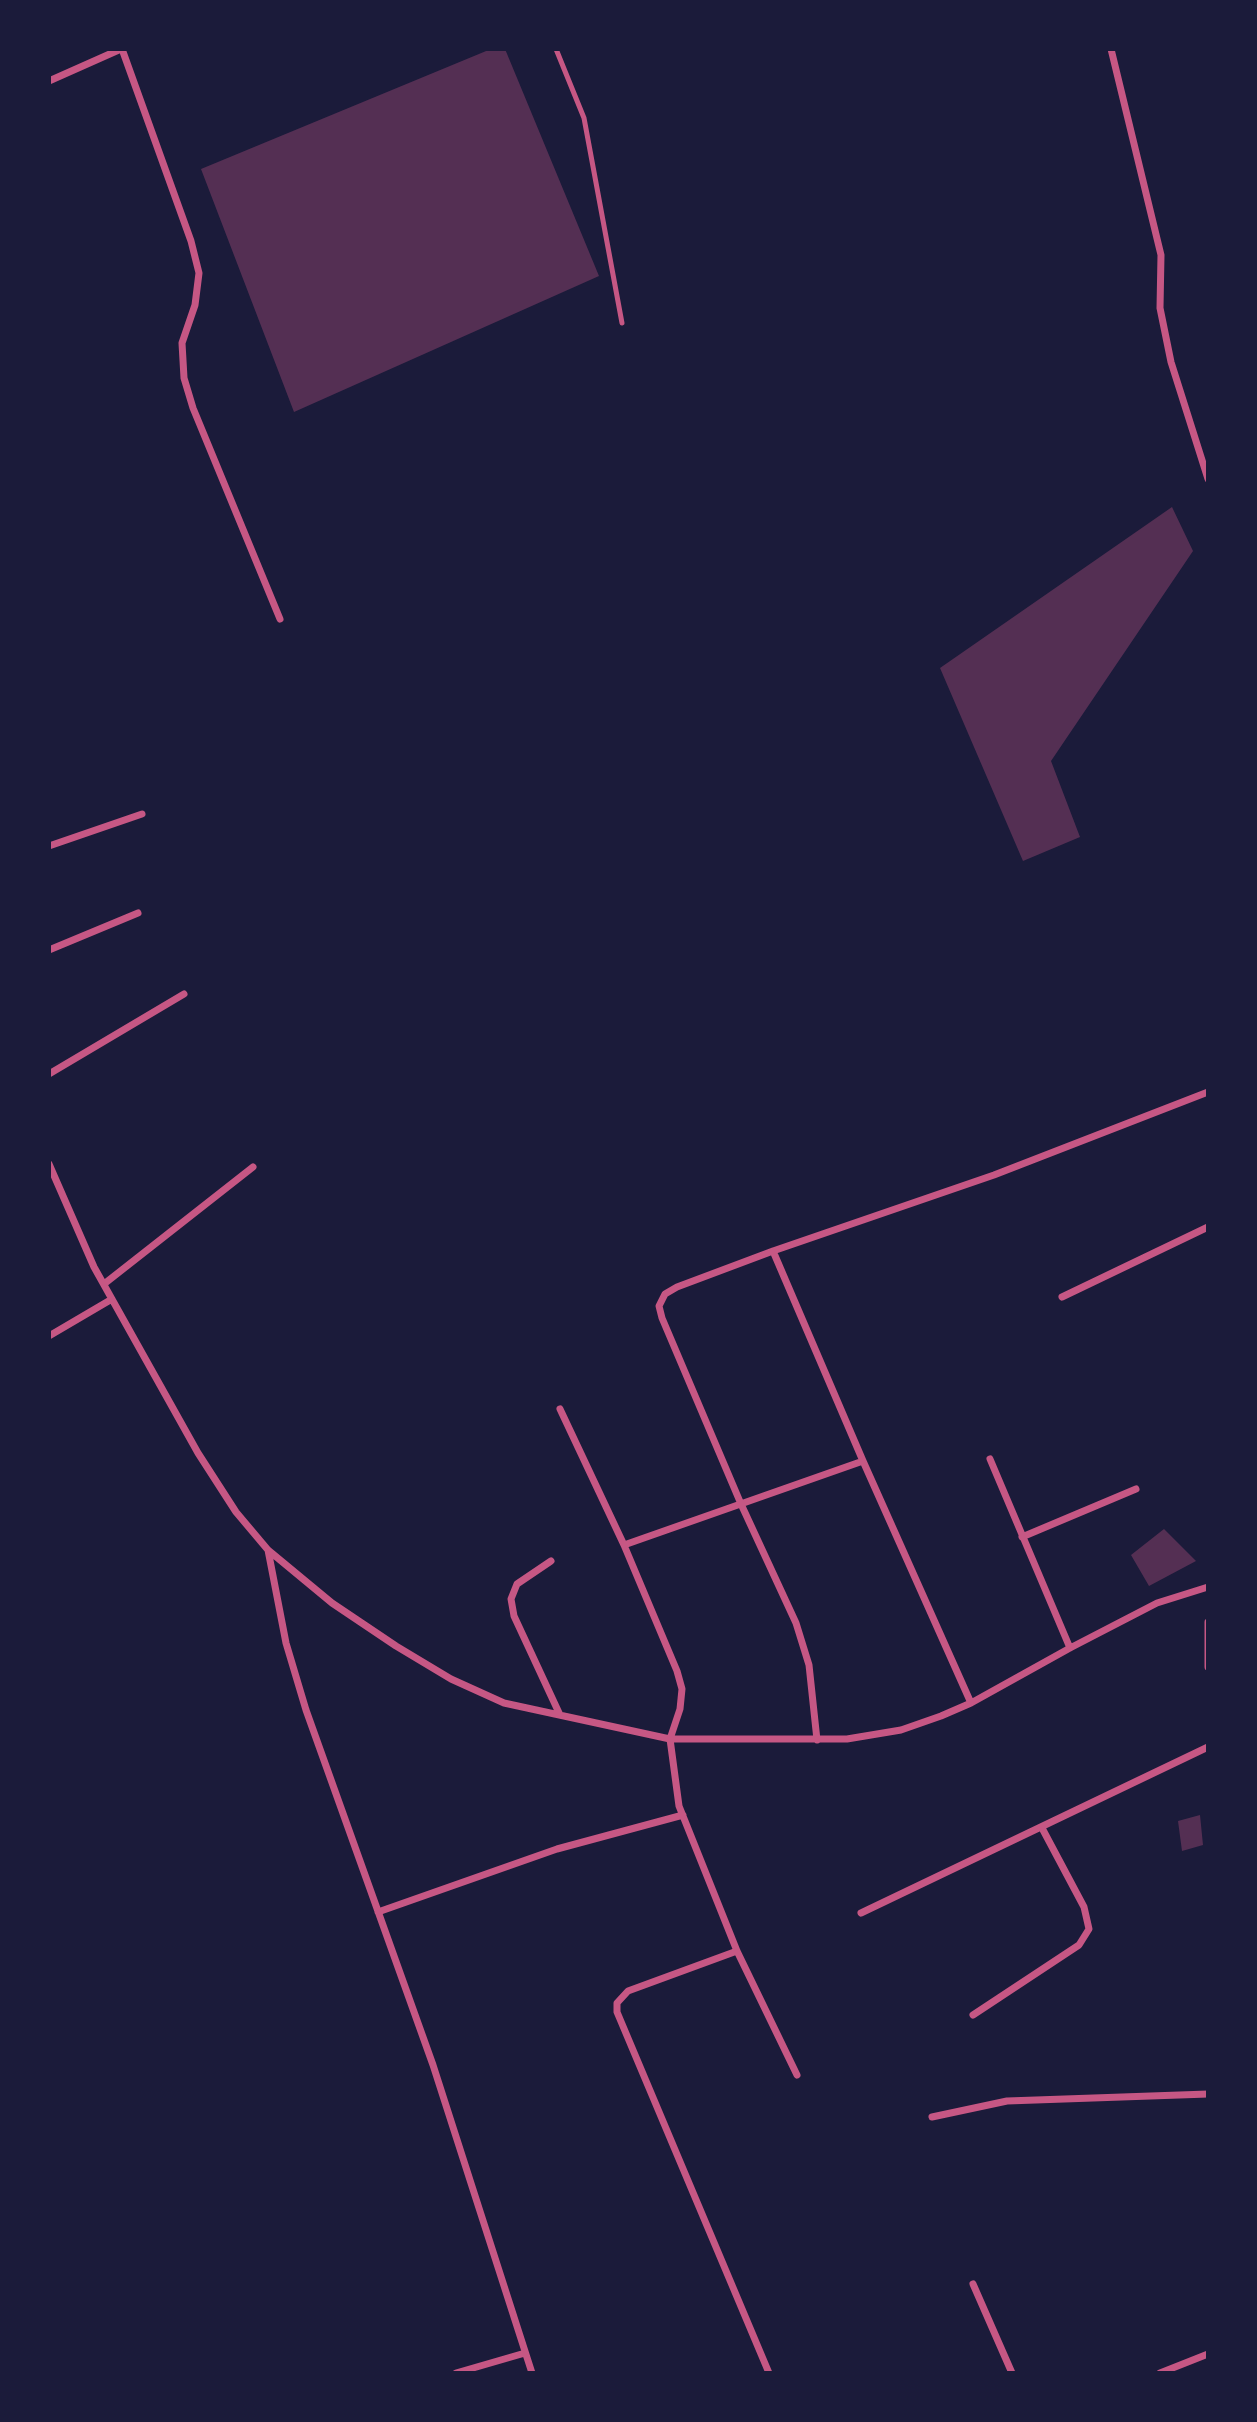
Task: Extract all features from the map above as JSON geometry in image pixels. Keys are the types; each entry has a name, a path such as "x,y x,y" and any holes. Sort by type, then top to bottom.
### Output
{"street":[{"path":"49,81 121,49 191,240 199,273 195,305 182,343 184,378 193,408 280,619"},
{"path":"1111,49 1161,255 1160,308 1171,362 1208,479"},
{"path":"49,846 142,814"},
{"path":"49,950 138,913"},
{"path":"49,1074 184,995"},
{"path":"817,1740 809,1665 796,1623 662,1318 659,1306 665,1294 773,1251 994,1175 1208,1092"},
{"path":"49,1164 94,1267 198,1453 236,1511 268,1550 332,1602 451,1679 505,1703 670,1739 846,1740 901,1730 971,1703 1157,1603 1208,1587"},
{"path":"104,1284 253,1167"},
{"path":"1062,1297 1208,1227"},
{"path":"773,1251 971,1703"},
{"path":"49,1336 112,1299"},
{"path":"560,1409 624,1545 682,1689 680,1709 670,1739 679,1806 737,1951 797,2075"},
{"path":"990,1460 1070,1648"},
{"path":"624,1545 863,1461"},
{"path":"1022,1537 1136,1489"},
{"path":"268,1550 286,1643 306,1710 433,2065 532,2373"},
{"path":"551,1561 517,1584 511,1599 514,1616 560,1715"},
{"path":"1208,1622 1208,1667"},
{"path":"861,1913 1208,1747"},
{"path":"378,1912 557,1849 683,1815"},
{"path":"973,2015 1079,1945 1089,1929 1084,1907 1042,1828"},
{"path":"737,1951 628,1991 617,2003 617,2012 769,2373"},
{"path":"932,2117 1007,2101 1208,2094"},
{"path":"973,2284 1012,2373"},
{"path":"456,2373 525,2353"},
{"path":"1160,2373 1208,2354"}],"lane":[{"path":"556,49 583,118 622,323"}],"building":[{"path":"491,49 505,49 599,276 294,412 201,169"},
{"path":"1172,507 1193,551 1051,761 1080,837 1023,861 940,668"},
{"path":"1164,1529 1196,1561 1149,1586 1131,1555"},
{"path":"1200,1815 1203,1845 1182,1851 1178,1821"}]}
